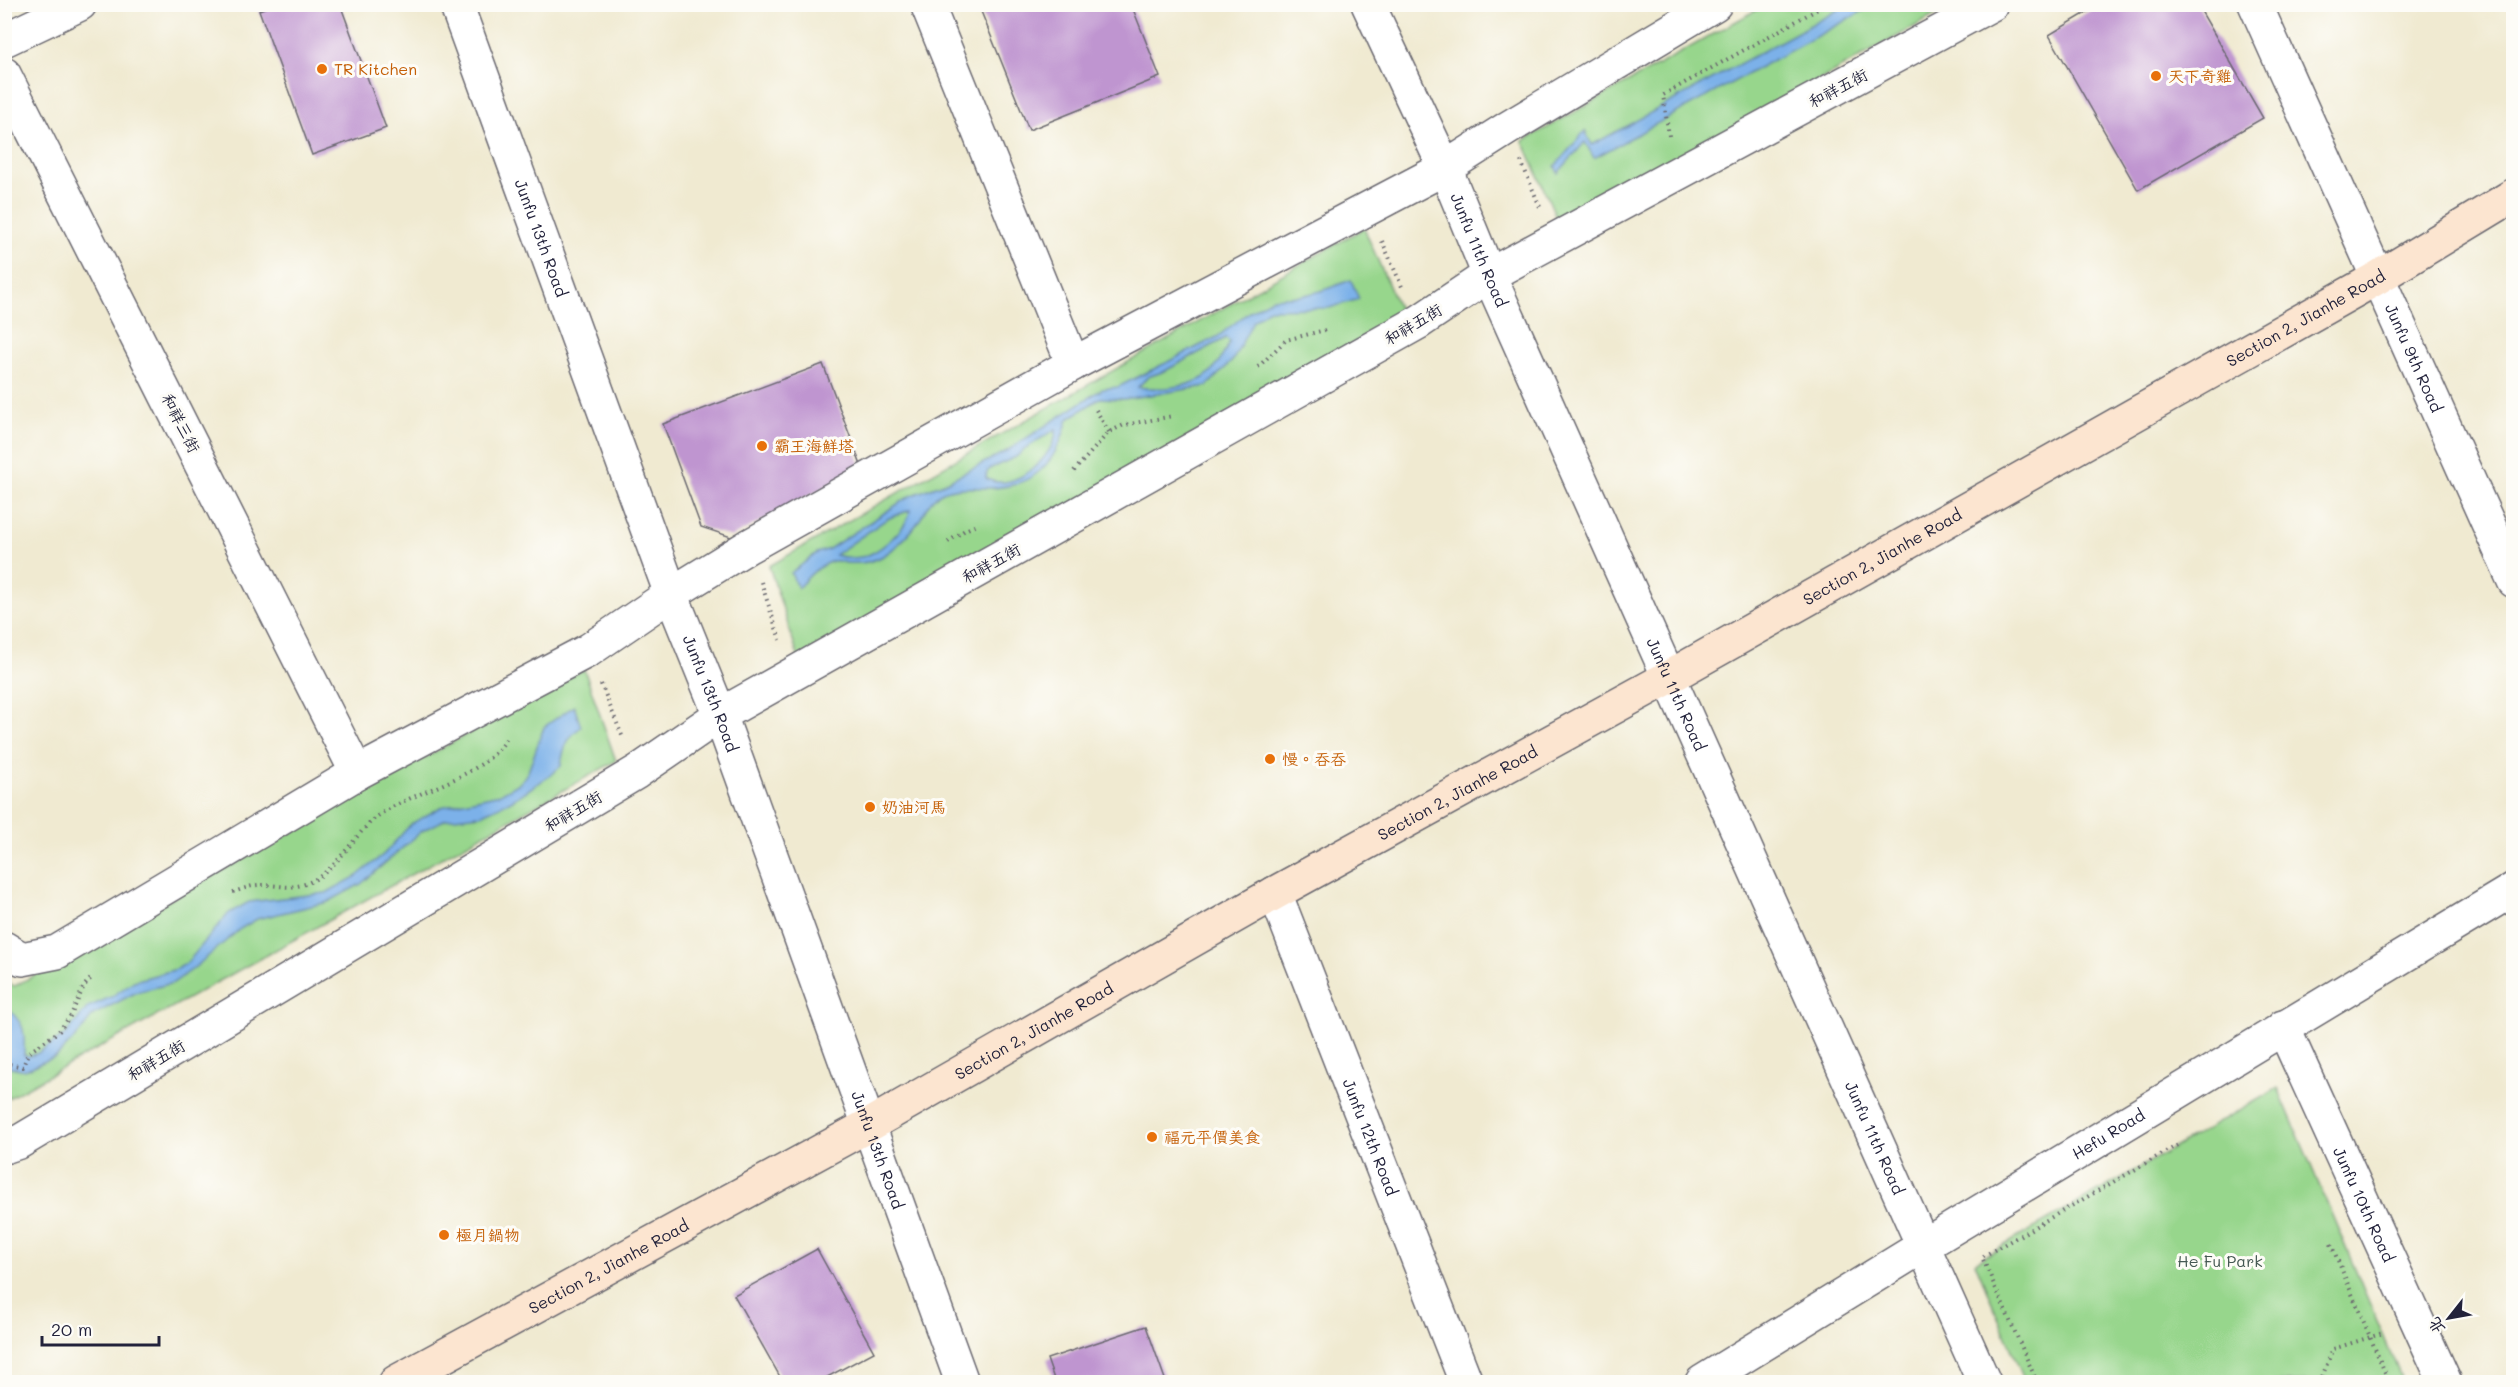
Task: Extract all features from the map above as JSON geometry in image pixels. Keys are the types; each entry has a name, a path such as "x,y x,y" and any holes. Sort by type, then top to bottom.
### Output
{"street":[{"path":"4,40 80,4"},
{"name":"Junfu 13th Road","path":"456,4 671,594 720,715 962,1383"},
{"path":"927,4 1073,364"},
{"name":"Junfu 11th Road","path":"1368,4 1445,168 1489,275 1984,1383"},
{"path":"4,948 22,959 57,952 357,773 590,650 671,594 749,546 1073,364 1445,168 1715,4"},
{"name":"和祥五街","path":"4,1147 19,1142 637,772 720,715 1419,322 1489,275 1992,4"},
{"name":"Junfu 9th Road","path":"2255,4 2514,581"},
{"name":"和祥三街","path":"4,74 357,773"},
{"name":"Section 2, Jianhe Road","path":"396,1383 869,1125 1275,893 1669,677 2377,278 2514,195"},
{"name":"Hefu Road","path":"1702,1383 1923,1245 2514,889"},
{"name":"Junfu 12th Road","path":"1275,893 1466,1383"},
{"name":"Junfu 10th Road","path":"2283,1027 2445,1383"}],"path":[{"path":"1670,140 1664,95 1827,4"},
{"path":"1508,128 1542,212 1559,238"},
{"path":"1368,208 1419,322"},
{"path":"1096,410 1109,432"},
{"path":"749,546 780,639 795,674"},
{"path":"590,650 637,772"},
{"path":"226,894 260,885 286,888 307,884 327,871 364,827 381,813 412,795 488,760 503,745 509,732"},
{"path":"4,1063 23,1067 28,1053 59,1031 71,1016 84,986 97,971"},
{"path":"2037,1383 1982,1257 2178,1145"},
{"path":"2331,1244 2389,1383"},
{"path":"2320,1383 2333,1349 2418,1323"}],"green space":[{"path":"1765,5 1953,5 1560,226 1523,141"},
{"path":"1364,228 1402,316 799,659 769,566"},
{"path":"584,669 616,761 5,1100 4,983 15,986"},
{"name":"He Fu Park","path":"2278,1088 2403,1382 2025,1382 1975,1262"}],"water":[{"path":"1847,5 1874,5 1594,158 1585,142 1558,173 1555,166 1585,131 1592,145"},
{"path":"1351,280 1359,299 1329,308 1269,309 1253,321 1233,360 1207,386 1124,399 1100,398 1068,419 1063,435 1050,460 1030,478 1003,487 957,488 941,493 931,502 912,531 888,553 866,562 836,561 823,565 798,588 791,573 817,553 829,549 910,496 944,483 1005,452 1102,389 1118,387 1217,337 1250,311 1273,298 1301,296","holes":["1226,338 1230,341 1222,356 1212,371 1203,378 1171,387 1138,387 1148,377 1165,371","1056,429 1049,450 1032,470 1008,481 997,482 986,478 991,468 1016,457 1027,447","910,510 900,530 874,552 856,558 835,555 887,519"]},
{"path":"574,706 581,727 566,744 561,766 511,801 480,815 446,819 422,831 361,884 328,902 257,919 240,929 173,983 137,992 93,1015 77,1036 57,1056 25,1070 5,1066 5,1006 22,1027 24,1055 30,1056 38,1053 64,1036 88,1007 111,997 134,981 177,969 187,963 229,913 249,902 326,893 357,876 384,854 411,824 441,807 500,794 520,783 528,772 544,727"}],"building":[{"name":"TR Kitchen","path":"275,4 340,4 386,128 312,155 259,10"},
{"path":"978,4 1131,4 1160,77 1029,130"},
{"name":"天下奇雞","path":"2101,4 2197,4 2263,118 2138,190 2049,35"},
{"name":"霸王海鮮塔","path":"823,364 862,468 731,537 701,527 663,424"},
{"path":"817,1249 874,1352 818,1382 783,1382 734,1295"},
{"path":"1146,1326 1166,1382 1055,1382 1047,1359"}],"place":[{"name":"TR Kitchen","path":"322,69"},
{"name":"天下奇雞","path":"2156,76"},
{"name":"霸王海鮮塔","path":"762,446"},
{"name":"慢。吞吞","path":"1270,759"},
{"name":"奶油河馬","path":"870,807"},
{"name":"福元平價美食","path":"1152,1137"},
{"name":"極月鍋物","path":"444,1235"}]}
